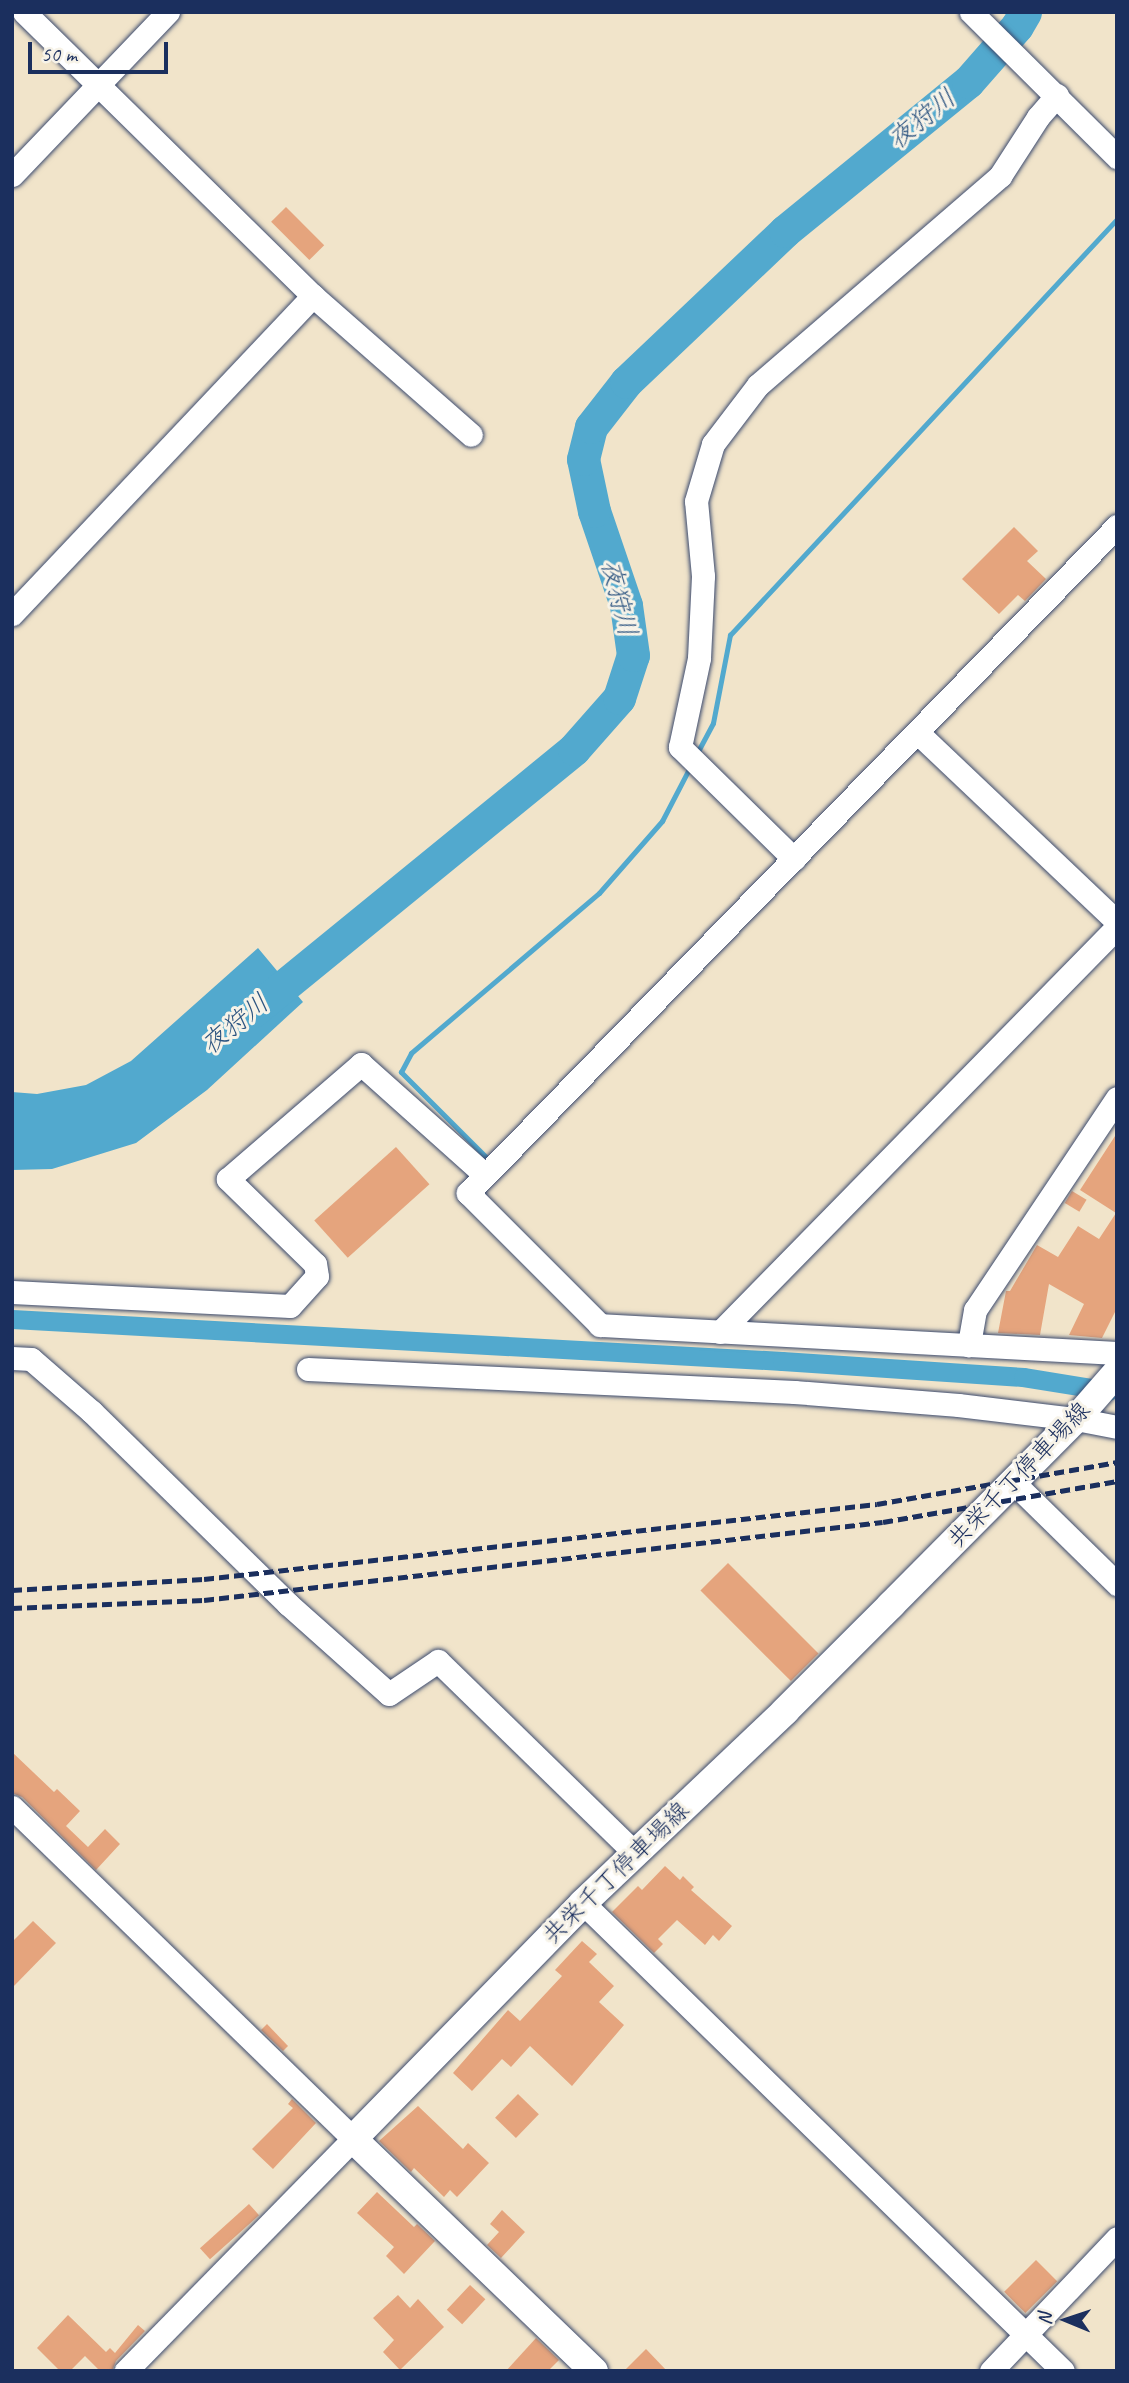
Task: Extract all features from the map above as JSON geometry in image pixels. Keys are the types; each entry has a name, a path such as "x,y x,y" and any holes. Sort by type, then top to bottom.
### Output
{"main road":[{"name":"共栄千丁停車場線","path":"352,2139 583,1903 785,1711 1076,1419 1115,1368"},
{"path":"352,2139 594,2371"}],"street":[{"path":"24,12 313,296 471,435"},
{"path":"12,175 168,12"},
{"path":"971,12 1117,157"},
{"path":"794,859 680,747 699,658 703,576 696,501 713,444 758,385 1000,176 1053,91"},
{"path":"12,614 313,296"},
{"path":"1115,1368 969,1345 600,1325 468,1193 1117,526"},
{"path":"720,1332 1117,924 918,733"},
{"path":"12,1292 290,1306 317,1276 315,1264 228,1179 361,1064 485,1175"},
{"path":"969,1345 975,1310 1117,1098"},
{"path":"12,1358 31,1359 92,1412 288,1605 389,1694 438,1661 635,1853"},
{"path":"308,1369 742,1389 958,1405 1076,1419 1117,1427"},
{"path":"1013,1482 1117,1584"},
{"path":"12,1807 352,2139 126,2371"},
{"path":"583,1903 1063,2371"},
{"path":"991,2371 1117,2238"}],"water":[{"path":"258,948 303,1002 207,1090 136,1143 52,1169 12,1170 12,1092 37,1094 86,1085 131,1061"}],"building":[{"path":"286,207 324,245 309,260 271,222"},
{"path":"1014,527 1038,551 1027,561 1046,579 1025,601 1018,595 999,614 962,579"},
{"path":"1117,1133 1117,1308 1102,1338 1069,1335 1084,1304 1049,1284 1040,1335 998,1333 1006,1291 1010,1291 1037,1245 1058,1257 1078,1226 1099,1239 1116,1213 1080,1190"},
{"path":"396,1147 429,1184 348,1258 314,1221"},
{"path":"1072,1191 1087,1200 1079,1212 1065,1203"},
{"path":"728,1563 819,1654 791,1681 700,1591"},
{"path":"12,1752 54,1792 57,1789 80,1811 66,1826 88,1847 105,1829 120,1844 96,1870 22,1797 12,1793"},
{"path":"665,1866 680,1880 683,1876 694,1887 691,1890 732,1926 719,1941 713,1935 705,1945 677,1920 658,1939 663,1944 654,1953 612,1912 638,1886 642,1890"},
{"path":"33,1921 56,1943 12,1988 12,1942"},
{"path":"582,1941 597,1954 589,1962 614,1986 599,2002 624,2025 572,2086 530,2046 511,2067 502,2059 472,2091 453,2073 508,2010 520,2021 562,1976 555,1970"},
{"path":"267,2024 288,2046 283,2051 261,2030"},
{"path":"518,2094 539,2114 516,2138 495,2118"},
{"path":"292,2099 316,2123 273,2169 252,2149 293,2108 288,2104"},
{"path":"418,2106 463,2149 468,2143 489,2163 457,2197 450,2190 444,2197 414,2168 411,2172 379,2141"},
{"path":"377,2192 414,2227 417,2224 435,2241 404,2274 386,2256 394,2247 357,2213"},
{"path":"249,2204 259,2215 210,2259 200,2248"},
{"path":"502,2210 525,2232 501,2258 487,2245 499,2232 490,2224"},
{"path":"1036,2260 1057,2281 1025,2313 1004,2292"},
{"path":"470,2285 485,2299 462,2324 447,2310"},
{"path":"398,2295 410,2308 418,2299 444,2327 400,2370 383,2352 394,2340 373,2318"},
{"path":"68,2315 106,2352 110,2348 115,2353 138,2325 145,2331 116,2361 112,2371 100,2371 85,2356 70,2371 60,2371 37,2348"},
{"path":"536,2338 559,2360 548,2371 506,2371"},
{"path":"646,2349 667,2371 624,2371"}],"waterway":[{"name":"夜狩川","path":"253,1011 574,749 619,698 633,655 626,605 594,511 583,459 591,427 626,382 785,231 968,82 1017,26 1025,12"},
{"path":"696,755 713,723 730,635 1117,219"},
{"path":"487,1158 401,1072 411,1053 599,893 662,821 690,767"},
{"path":"12,1319 782,1361 1023,1377 1109,1391"}],"railway":[{"path":"12,1590 204,1579 877,1504 1117,1462"},
{"path":"12,1608 204,1600 883,1522 1117,1481"}]}
